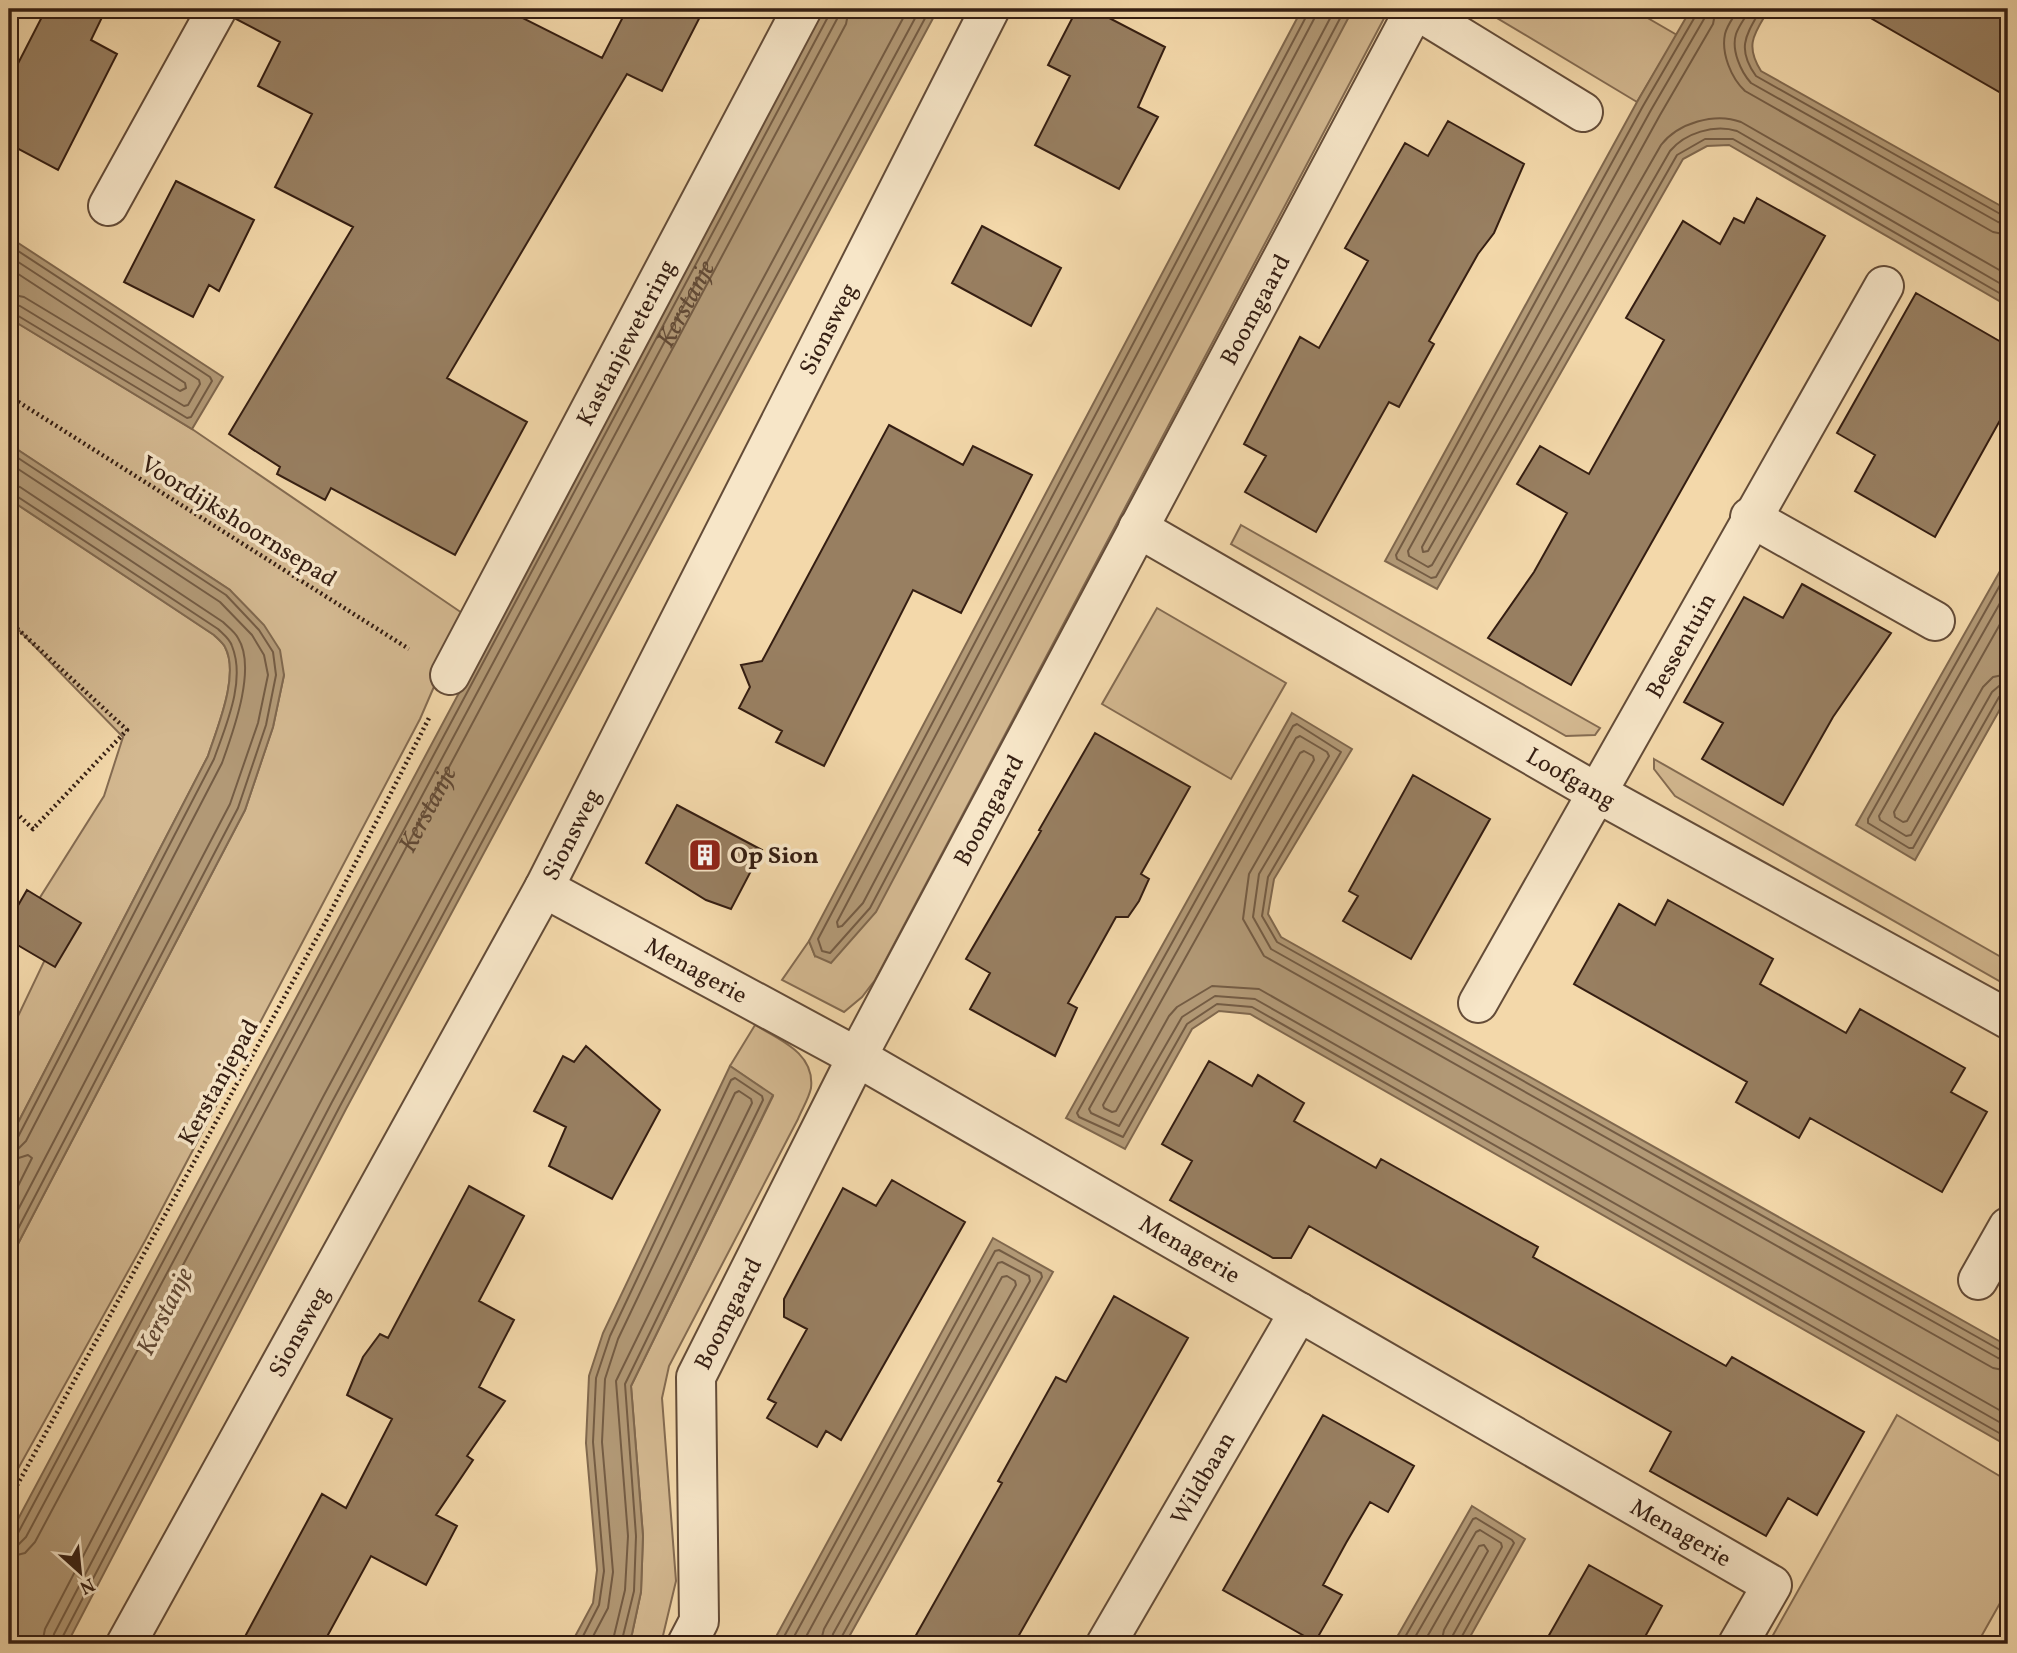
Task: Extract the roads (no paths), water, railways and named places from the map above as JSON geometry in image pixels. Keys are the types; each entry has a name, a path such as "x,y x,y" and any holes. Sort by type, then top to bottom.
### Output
{"street":[{"name":"Kastanjewetering","path":"450,676 802,9"},
{"name":"Sionsweg","path":"126,1644 544,888 990,9"},
{"path":"1415,9 1583,112"},
{"name":"Boomgaard","path":"687,1644 699,1621 696,1377 857,1057 1415,9"},
{"path":"108,206 214,10"},
{"name":"Bessentuin","path":"1478,1003 1599,794 1751,517 1884,286"},
{"path":"1751,517 1935,621"},
{"name":"Loofgang","path":"1138,528 1599,794 2008,1018"},
{"name":"Menagerie","path":"544,888 857,1057 1772,1585 1738,1644"},
{"path":"1978,1280 2008,1227"},
{"name":"Wildbaan","path":"1118,1640 1299,1312"}],"water":[{"name":"Kerstanje","path":"824,9 938,9 346,1109 67,1644 9,1644 9,1536"},
{"path":"1302,9 1353,9 876,912 831,963 815,956 809,941"},
{"path":"1691,9 1769,9 1756,32 1752,46 1761,71 2008,210 2008,306 1729,145 1707,146 1683,159 1437,589 1385,561 1637,102"},
{"path":"9,237 223,377 192,429 9,318"},
{"path":"9,444 230,590 264,625 280,650 284,675 273,727 245,810 9,1261 9,1140 208,756 226,702 230,672 225,647 214,635 9,499"},
{"path":"2008,557 2008,695 1915,860 1856,825"},
{"path":"1292,713 1352,749 1274,879 1268,914 1281,937 2008,1346 2008,1446 1250,1014 1219,1011 1192,1029 1125,1149 1066,1118"},
{"path":"730,1066 773,1095 631,1386 643,1536 641,1592 632,1634 627,1644 571,1644 593,1603 597,1570 586,1443 589,1376 603,1333"},
{"path":"993,1238 1053,1272 845,1644 772,1644"},
{"path":"1472,1506 1525,1539 1466,1644 1393,1644"}],"place":[{"name":"Op Sion","path":"705,855"}]}
